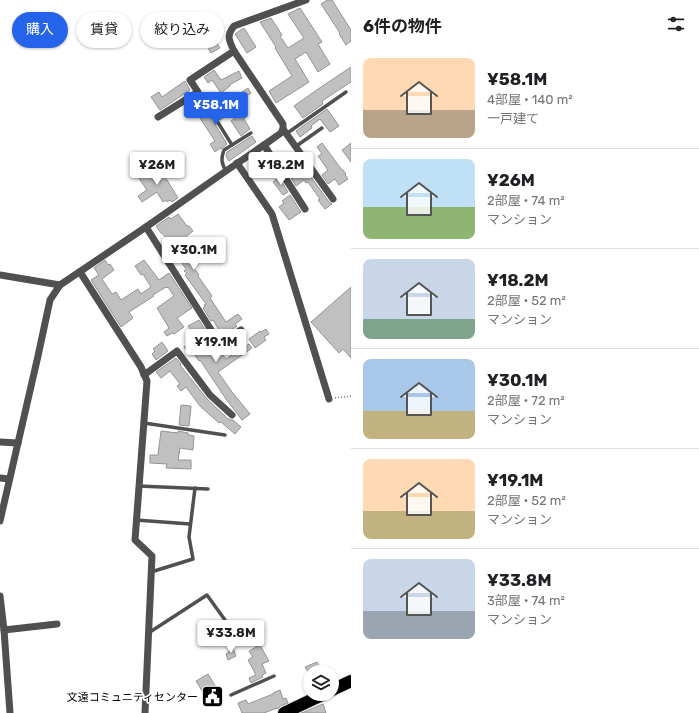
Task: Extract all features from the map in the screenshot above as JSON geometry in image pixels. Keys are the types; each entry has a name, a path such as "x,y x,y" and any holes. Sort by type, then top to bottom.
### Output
{"highway":[{"path":"339,687 351,681"},
{"path":"284,713 309,701"}],"street":[{"path":"306,0 234,26 229,32 229,39 234,51 283,124 285,132 333,199"},
{"path":"158,118 198,92 190,80 234,51"},
{"path":"0,516 50,300 60,285 281,133 285,132"},
{"path":"264,145 305,209"},
{"path":"237,163 272,214 329,399"},
{"path":"146,227 220,344 241,330"},
{"path":"80,272 141,367 147,381 134,540 152,556 145,713"},
{"path":"0,276 60,285"},
{"path":"144,375 177,351 210,395 232,415"},
{"path":"0,442 18,443"},
{"path":"0,478 9,478"},
{"path":"0,596 10,713"},
{"path":"4,630 57,624"}],"lane":[{"path":"285,132 346,92"},
{"path":"217,121 232,145"},
{"path":"296,147 322,128"},
{"path":"226,171 221,161 224,150 251,133"},
{"path":"144,423 225,435"},
{"path":"139,486 208,489"},
{"path":"152,572 193,559 189,537 195,488"},
{"path":"136,520 190,524"},
{"path":"149,632 207,595 225,620"},
{"path":"232,695 274,676"}],"path":[{"path":"329,399 351,396"}],"building":[{"path":"327,0 332,0 351,30 351,41 346,45 321,4"},
{"path":"300,8 322,42 318,44 330,64 318,72 306,52 295,59 309,82 276,103 269,91 292,76 260,22 271,18 288,48 304,38 288,14"},
{"path":"244,28 256,47 247,53 235,34"},
{"path":"208,48 220,48 211,53"},
{"path":"351,67 351,82 322,101 323,104 303,118 294,106"},
{"path":"214,70 221,80 239,71 242,78 229,85 230,86 221,93 212,80 208,83 204,77"},
{"path":"185,81 190,90 160,110 151,97 159,92 162,97"},
{"path":"248,88 251,93 242,99 239,94"},
{"path":"222,103 230,114 220,120 216,118 214,122 227,144 215,152 210,144 215,141 200,118"},
{"path":"327,109 339,126 330,132 320,119 311,126 312,128 300,137 296,131"},
{"path":"241,114 250,129 241,136 231,121"},
{"path":"252,136 256,142 229,161 226,156 227,152"},
{"path":"322,143 346,174 345,175 348,179 339,185 335,179 328,184 322,175 328,170 318,156 322,154 317,147"},
{"path":"351,143 351,162 342,150"},
{"path":"296,156 332,204 325,209 308,182 306,183 304,180 296,186 287,171 292,167 289,160"},
{"path":"159,167 178,198 172,202 170,200 167,202 166,200 163,202 157,192 142,202 138,196 147,190 138,177 147,171 149,174"},
{"path":"279,177 288,192 283,195 273,182"},
{"path":"290,195 301,212 289,220 279,207 284,203 282,201"},
{"path":"178,214 193,231 178,243 212,296 210,298 226,322 238,314 242,319 235,324 237,326 221,337 213,320 211,321 203,308 206,304 185,275 187,273 184,271 186,269 168,243 169,242 156,226 169,217 171,219"},
{"path":"105,260 114,270 102,279 112,294 116,292 121,300 138,289 141,294 151,287 143,274 141,275 135,266 144,260 159,280 169,273 192,308 177,318 184,327 174,334 172,333 167,336 164,332 169,328 157,308 174,296 168,287 166,287 129,312 133,318 121,327 91,280 99,275 94,268"},
{"path":"351,287 351,358 343,349 339,353 311,322"},
{"path":"199,320 216,347 226,359 249,344 252,348 218,372 250,414 242,420 200,360 199,361 192,351 189,354 184,347 196,338 188,326"},
{"path":"266,329 269,334 264,337 266,340 255,348 249,339 260,331 261,332"},
{"path":"162,342 168,351 156,360 152,354 155,351 153,349"},
{"path":"176,358 207,399 227,418 233,420 241,427 235,434 221,422 219,423 200,406 186,387 181,391 177,386 180,384 170,371 161,378 156,372"},
{"path":"181,405 191,406 189,426 179,425"},
{"path":"161,431 178,433 178,431 194,436 193,450 180,448 178,460 191,460 191,469 166,468 167,464 150,463 150,455 158,455"},
{"path":"260,645 269,661 262,664 266,673 262,675 263,677 251,683 249,678 256,675 248,660 253,657 249,651"},
{"path":"233,648 236,656 228,660 226,654"},
{"path":"317,662 318,665 310,665"},
{"path":"208,674 222,697 210,704 196,681"},
{"path":"280,690 283,699 286,698 288,703 280,706 278,709 277,708 264,713 242,713 238,703 246,700 248,704"},
{"path":"323,704 326,713 301,713 304,712"}],"place":[{"name":"文遠コミュニティセンター","path":"213,697"}]}
